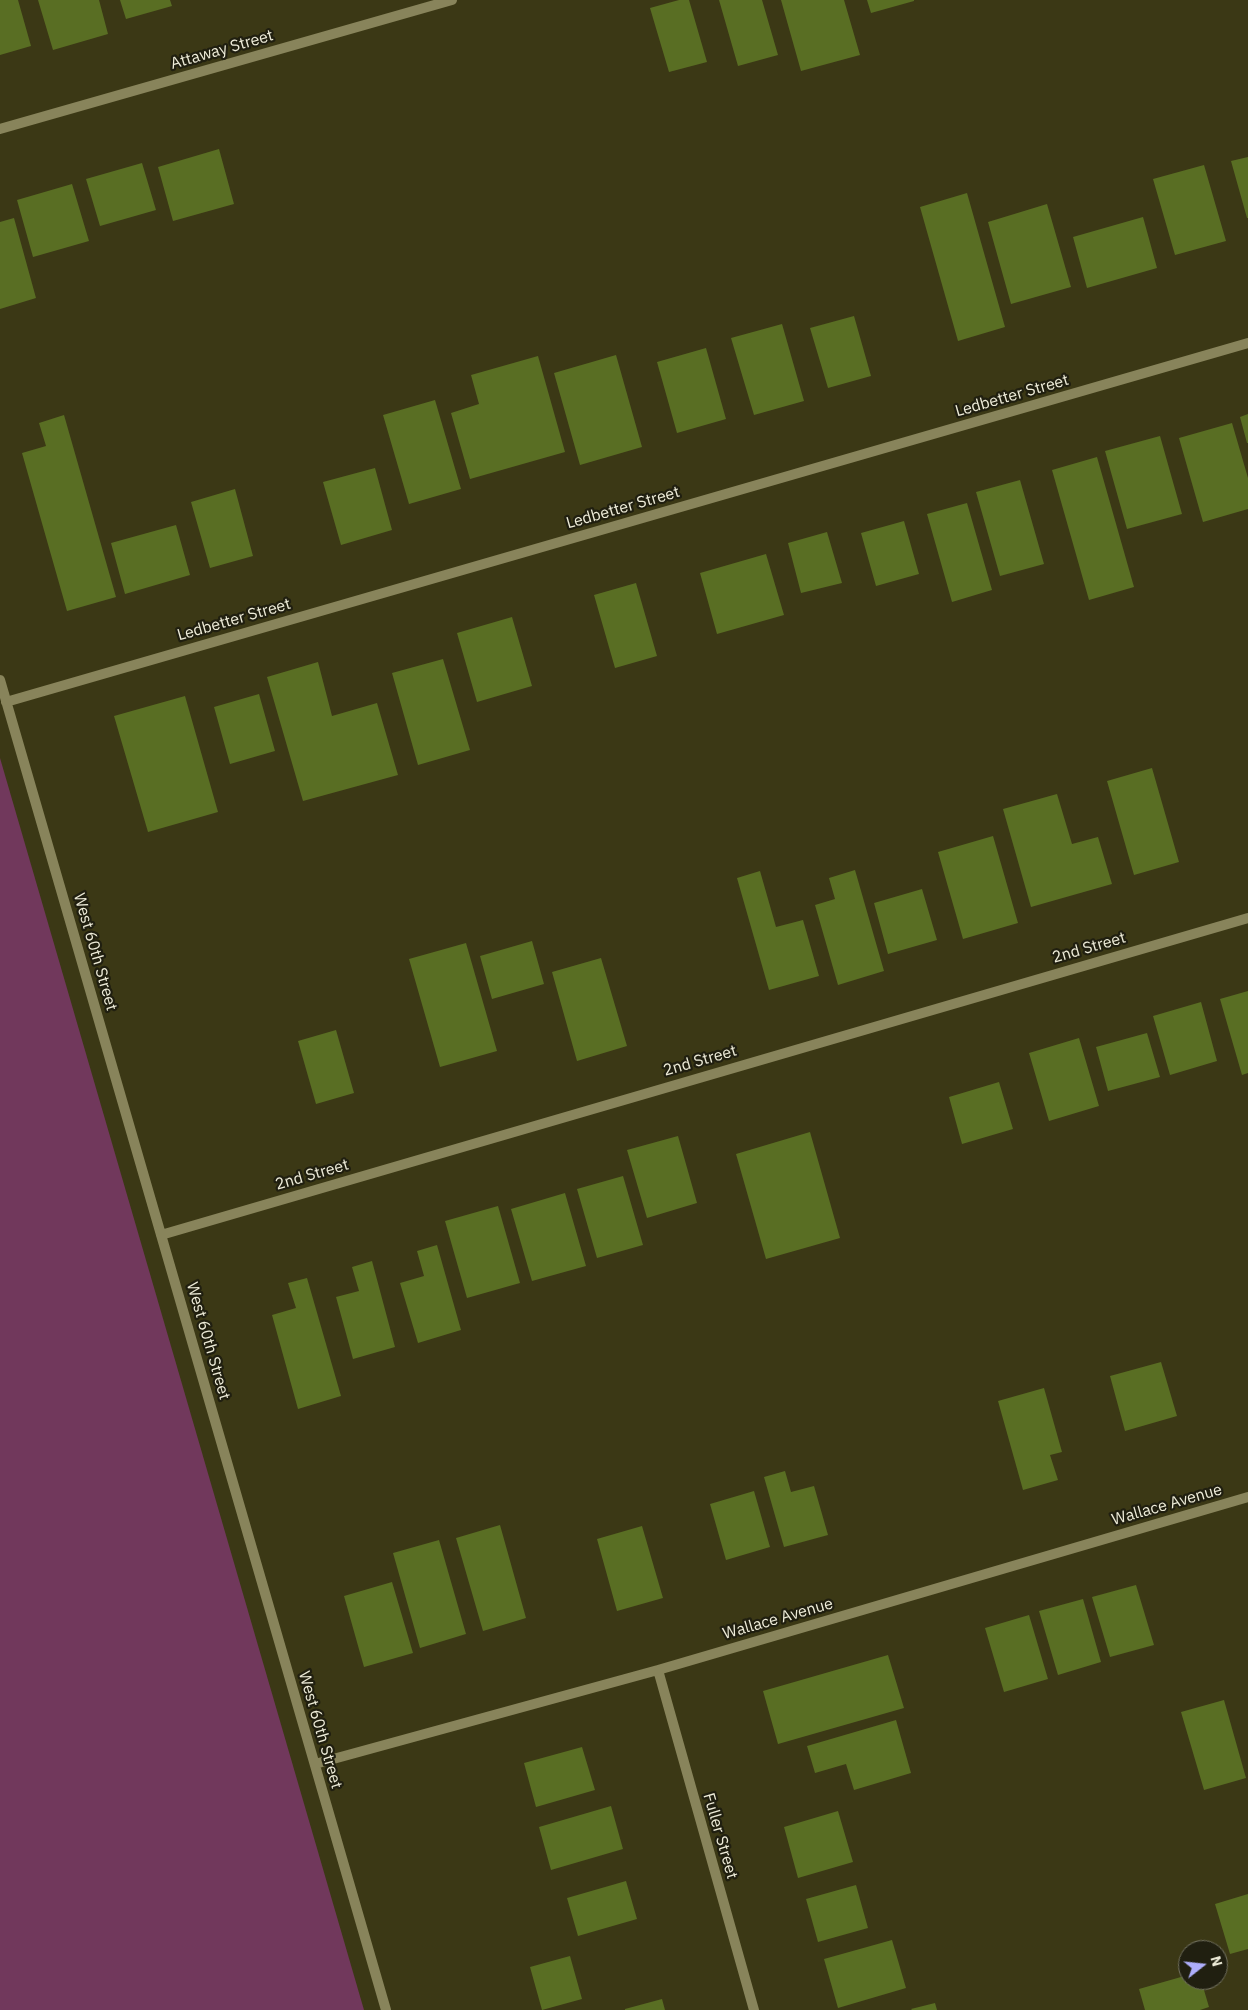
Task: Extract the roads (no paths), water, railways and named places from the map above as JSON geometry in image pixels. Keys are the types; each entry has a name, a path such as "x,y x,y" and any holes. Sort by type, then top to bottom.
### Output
{"street":[{"name":"Attaway Street","path":"0,129 452,0"},
{"name":"Ledbetter Street","path":"6,702 1248,344"},
{"name":"West 60th Street","path":"0,680 386,2010"},
{"name":"2nd Street","path":"161,1235 1248,918"},
{"name":"Wallace Avenue","path":"315,1764 658,1670 1248,1497"},
{"name":"Fuller Street","path":"658,1670 754,2010"}]}
